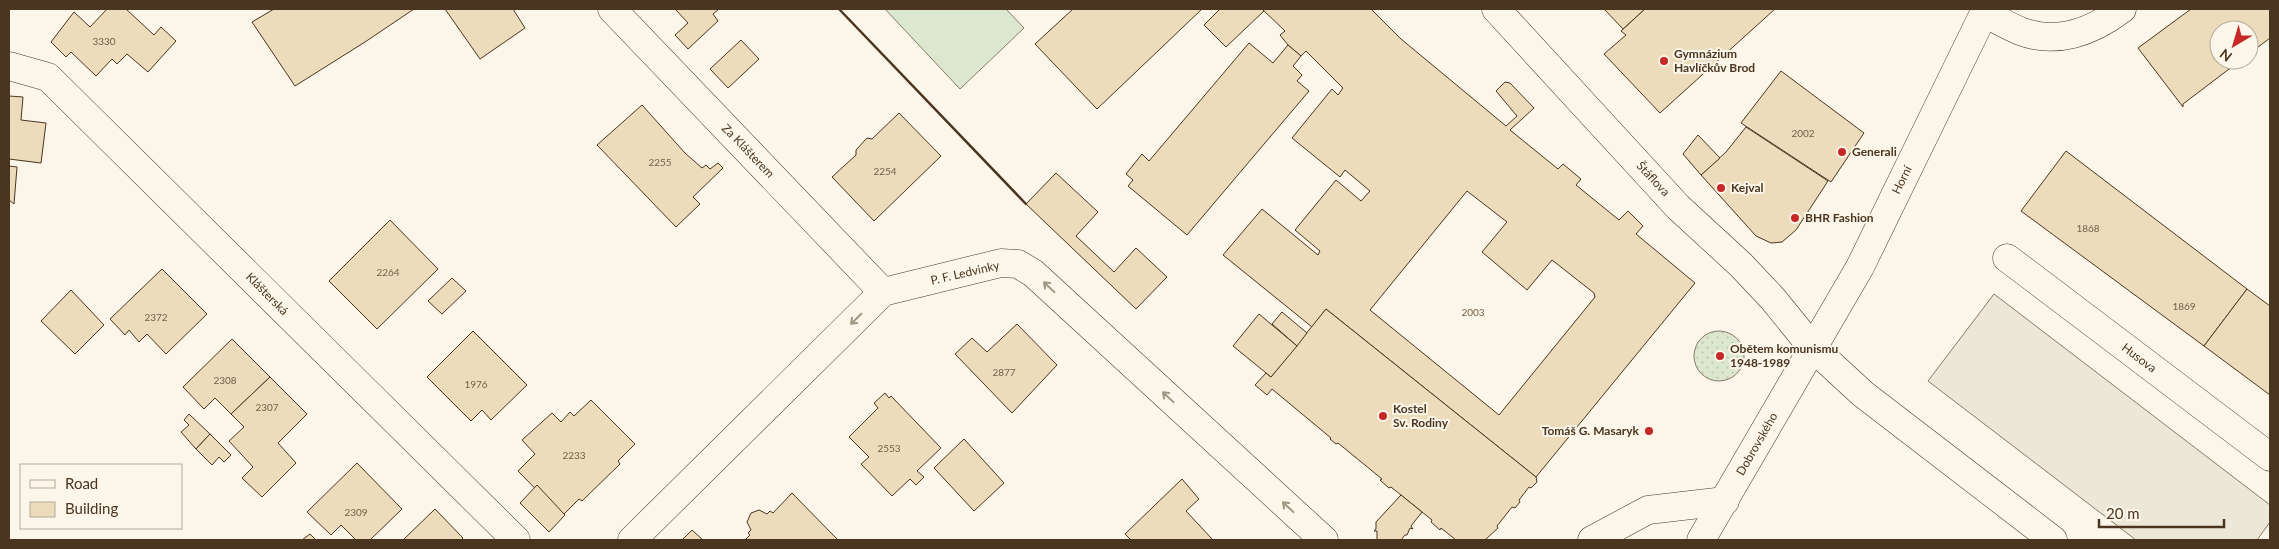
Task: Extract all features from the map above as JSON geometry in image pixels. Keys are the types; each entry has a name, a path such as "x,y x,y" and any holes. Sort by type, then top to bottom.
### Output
{"street":[{"name":"Za Klášterem","path":"612,9 884,292"},
{"name":"Štáflova","path":"1496,9 1678,206 1741,265 1773,299 1812,347"},
{"path":"1985,11 2020,31 2046,38 2076,34 2107,20 2122,9"},
{"name":"Horní","path":"1812,347 1860,267 1985,11"},
{"name":"Klášterská","path":"9,66 48,77 516,540"},
{"name":"Husova","path":"2008,258 2270,457"},
{"name":"P. F. Ledvinky","path":"884,292 1001,264 1018,264 1033,273 1324,540"},
{"path":"632,540 884,292"},
{"path":"1812,347 1863,394 2053,540"},
{"name":"Dobrovského","path":"1701,540 1812,347"},
{"path":"1592,540 1648,510 1725,501"}],"green space":[{"path":"885,9 1006,9 1024,28 960,89"},
{"path":"1719,331 1729,333 1737,338 1742,346 1744,356 1742,366 1737,374 1729,379 1719,381 1709,379 1701,374 1696,366 1694,356 1696,346 1701,338 1709,333"}],"shaded area":[{"path":"1994,294 2270,505 2270,522 2257,540 2136,540 1928,381"}],"building":[{"path":"107,9 126,9 154,35 161,27 176,41 148,72 127,54 117,64 112,59 96,76 71,52 66,57 51,42 74,12 90,27"},
{"path":"274,9 414,9 295,86 252,22"},
{"path":"445,9 513,9 525,28 480,59"},
{"path":"675,9 719,9 713,14 718,21 688,49 675,35 688,23"},
{"path":"1073,9 1202,9 1097,109 1035,44"},
{"path":"1220,9 1262,9 1264,11 1226,47 1204,25"},
{"path":"1262,9 1371,9 1401,39 1506,126 1517,116 1496,91 1505,82 1510,83 1534,108 1510,130 1558,169 1563,164 1581,179 1576,185 1619,220 1628,211 1643,226 1636,234 1695,283 1536,477 1326,309 1312,327 1223,255 1262,209 1318,255 1320,251 1295,230 1336,180 1361,201 1370,191 1345,170 1340,177 1292,138 1332,89 1338,95 1343,88 1306,51 1301,56 1288,45 1280,35 1285,31","holes":["1467,191 1507,222 1482,252 1527,290 1552,260 1594,293 1595,297 1499,415 1370,310"]},
{"path":"1604,9 1645,9 1623,29"},
{"name":"Gymnázium Havlíčkův Brod","path":"1645,9 1775,9 1660,113 1604,54 1626,35 1621,31"},
{"path":"2191,9 2270,9 2270,38 2259,46 2259,20 2209,20 2209,70 2228,70 2183,104 2183,107 2138,48"},
{"path":"741,40 759,59 728,88 710,69"},
{"path":"1249,43 1273,63 1288,45 1301,56 1293,66 1302,75 1297,81 1309,91 1187,235 1128,186 1133,180 1126,174 1142,154 1149,161"},
{"path":"1781,71 1864,133 1831,182 1741,123"},
{"path":"9,96 23,97 21,120 46,123 41,163 9,159"},
{"path":"642,105 685,153 702,168 706,165 710,169 718,163 723,168 693,197 700,204 676,227 597,145"},
{"path":"899,113 941,156 874,221 832,177 856,155 856,150 867,138 872,139"},
{"path":"1746,127 1828,181 1796,230 1782,242 1771,243 1756,236 1701,175 1726,152"},
{"path":"1698,135 1720,158 1701,175 1683,154"},
{"path":"2066,151 2247,289 2204,346 2021,211"},
{"path":"9,166 17,167 14,204 9,200"},
{"path":"1056,173 1098,212 1076,236 1114,272 1136,248 1167,277 1136,309 1026,204"},
{"path":"390,220 438,269 377,329 329,281"},
{"path":"162,269 207,314 166,354 147,334 139,342 129,330 125,335 110,319"},
{"path":"452,278 466,291 442,314 428,301"},
{"path":"2247,289 2270,306 2270,395 2204,346"},
{"path":"71,290 104,325 75,354 41,321"},
{"name":"Kostel Sv. Rodiny","path":"1326,309 1536,477 1537,482 1531,488 1529,487 1519,500 1520,502 1515,508 1512,507 1497,526 1498,528 1485,540 1456,540 1441,528 1440,530 1431,522 1432,520 1391,487 1389,488 1380,480 1382,479 1338,443 1336,444 1272,389 1267,395 1255,385 1266,373 1271,377"},
{"path":"1282,312 1307,333 1297,346 1272,324"},
{"path":"1259,314 1297,346 1271,377 1233,346"},
{"path":"1017,324 1057,365 1012,413 955,354 972,338 987,352"},
{"path":"473,331 527,385 491,420 482,410 471,421 427,377"},
{"path":"232,339 270,377 231,414 215,398 204,409 183,387"},
{"path":"270,377 307,414 278,443 296,463 262,497 242,478 253,467 229,441 244,427 231,414"},
{"path":"885,393 889,398 891,396 941,448 917,471 924,477 916,485 910,479 892,496 861,464 869,457 849,437 878,408 874,403"},
{"path":"591,400 635,444 618,461 620,464 582,501 579,499 562,516 518,471 535,454 522,440 552,413 561,422 570,412 574,416"},
{"path":"189,414 210,434 196,449 181,432 189,425 184,420"},
{"path":"210,434 231,455 224,462 219,457 212,465 196,449"},
{"path":"964,439 1004,483 974,511 934,468"},
{"path":"357,463 402,509 370,540 356,540 341,525 331,535 307,512"},
{"path":"1182,479 1199,499 1186,511 1213,540 1131,540 1125,534"},
{"path":"537,485 565,515 549,532 520,503"},
{"path":"792,493 838,540 745,540 750,535 748,533 751,530 747,522 751,513 759,510 767,514 770,511 773,513"},
{"path":"1401,495 1422,512 1411,526 1413,529 1410,528 1407,535 1401,540 1377,540 1377,531 1374,531 1376,529 1376,522"},
{"path":"435,509 463,538 461,540 403,540"},
{"path":"692,530 703,540 682,540"},
{"path":"310,534 316,540 302,540"}],"wall":[{"path":"839,9 1026,204"}],"place":[{"name":"Gymnázium Havlíčkův Brod","path":"1664,61"},
{"name":"Generali","path":"1842,152"},
{"name":"Kejval","path":"1721,188"},
{"name":"BHR Fashion","path":"1795,218"},
{"name":"Obětem komunismu 1948-1989","path":"1720,356"},
{"name":"Kostel Sv. Rodiny","path":"1383,416"},
{"name":"Tomáš G. Masaryk","path":"1649,431"}]}
